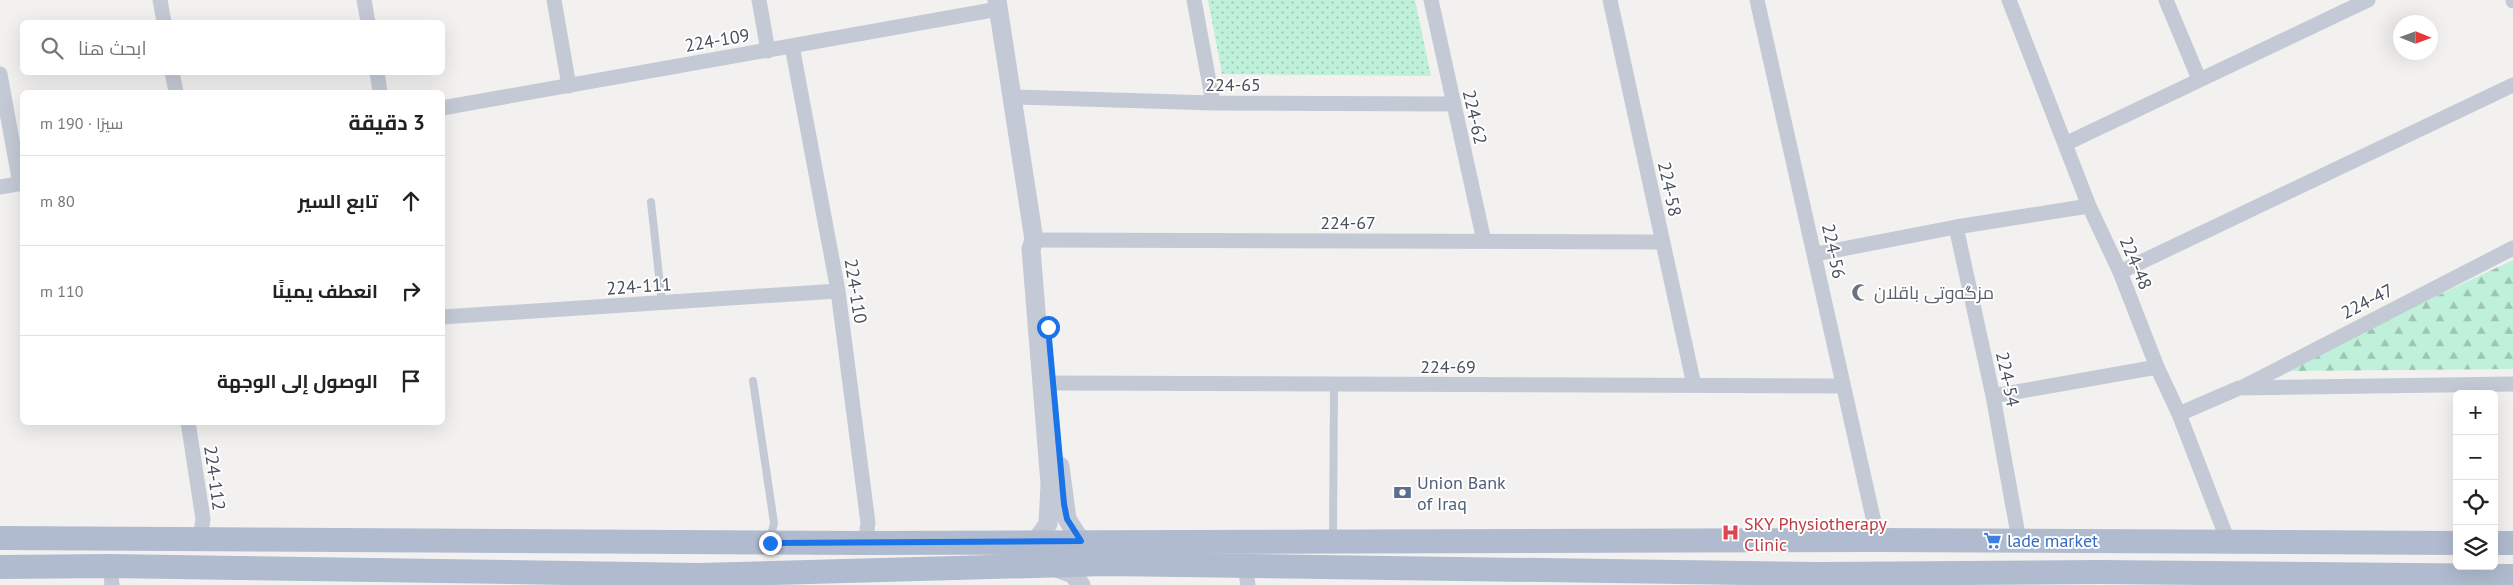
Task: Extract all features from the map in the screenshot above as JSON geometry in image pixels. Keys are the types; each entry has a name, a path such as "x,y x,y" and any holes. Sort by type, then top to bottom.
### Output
{"main road":[{"path":"4,537 770,543 1672,540 2453,543"},
{"path":"1672,540 1678,572"},
{"path":"2498,543 2513,543"},
{"path":"0,567 111,576 701,580 1105,564 1247,576 1678,572 1819,580 2427,581 2513,576"}],"street":[{"path":"160,0 164,20"},
{"path":"364,0 368,20"},
{"path":"554,0 569,86"},
{"path":"759,0 768,50"},
{"path":"1194,0 1212,103"},
{"name":"224-62","path":"1431,0 1452,104 1484,241"},
{"name":"224-58","path":"1610,0 1694,385"},
{"name":"224-56","path":"1757,0 1816,254 1842,386 1878,540"},
{"name":"224-48","path":"2009,0 2089,206 2120,272 2179,414 2228,541"},
{"path":"2166,0 2199,79"},
{"path":"2065,144 2351,4 2368,0"},
{"path":"998,5 1034,240 1040,249 1055,383 1067,519 1081,541"},
{"name":"224-109","path":"445,107 792,46 998,5"},
{"name":"224-110","path":"792,46 838,291 868,523 865,543"},
{"path":"0,74 20,178"},
{"path":"173,75 176,90"},
{"path":"377,75 380,90"},
{"path":"2120,272 2513,85"},
{"name":"224-65","path":"1012,97 1212,103 1452,104"},
{"path":"0,187 20,183"},
{"path":"1816,254 1956,227 2089,206"},
{"name":"224-54","path":"1956,227 1994,396 2019,540"},
{"path":"1034,240 1031,249 1050,484 1048,524 1035,542"},
{"name":"224-67","path":"1034,240 1663,242"},
{"name":"224-47","path":"2179,414 2239,388 2513,248"},
{"name":"224-111","path":"445,317 838,291"},
{"path":"1994,396 2158,367"},
{"name":"224-69","path":"1055,383 1842,386"},
{"path":"2239,388 2513,384"},
{"name":"224-112","path":"188,425 203,519 200,539"},
{"path":"1085,585 1090,573 1105,564"},
{"path":"1054,566 1072,574 1081,585"}],"lane":[{"path":"651,202 662,303"},
{"path":"753,381 774,523 770,543"},
{"path":"1333,541 1334,384"}],"green space":[{"path":"1208,0 1415,0 1431,76 1222,74"},
{"path":"2513,260 2513,369 2277,371"}],"place":[{"name":"مزگه‌وتی باقلان","path":"1860,292"},
{"name":"Union Bank of Iraq","path":"1403,492"},
{"name":"SKY Physiotherapy Clinic","path":"1730,533"},
{"name":"lade market","path":"1993,540"}],"route":[{"path":"770,543 1081,541 1067,519 1064,504 1055,383 1048,327"}]}
